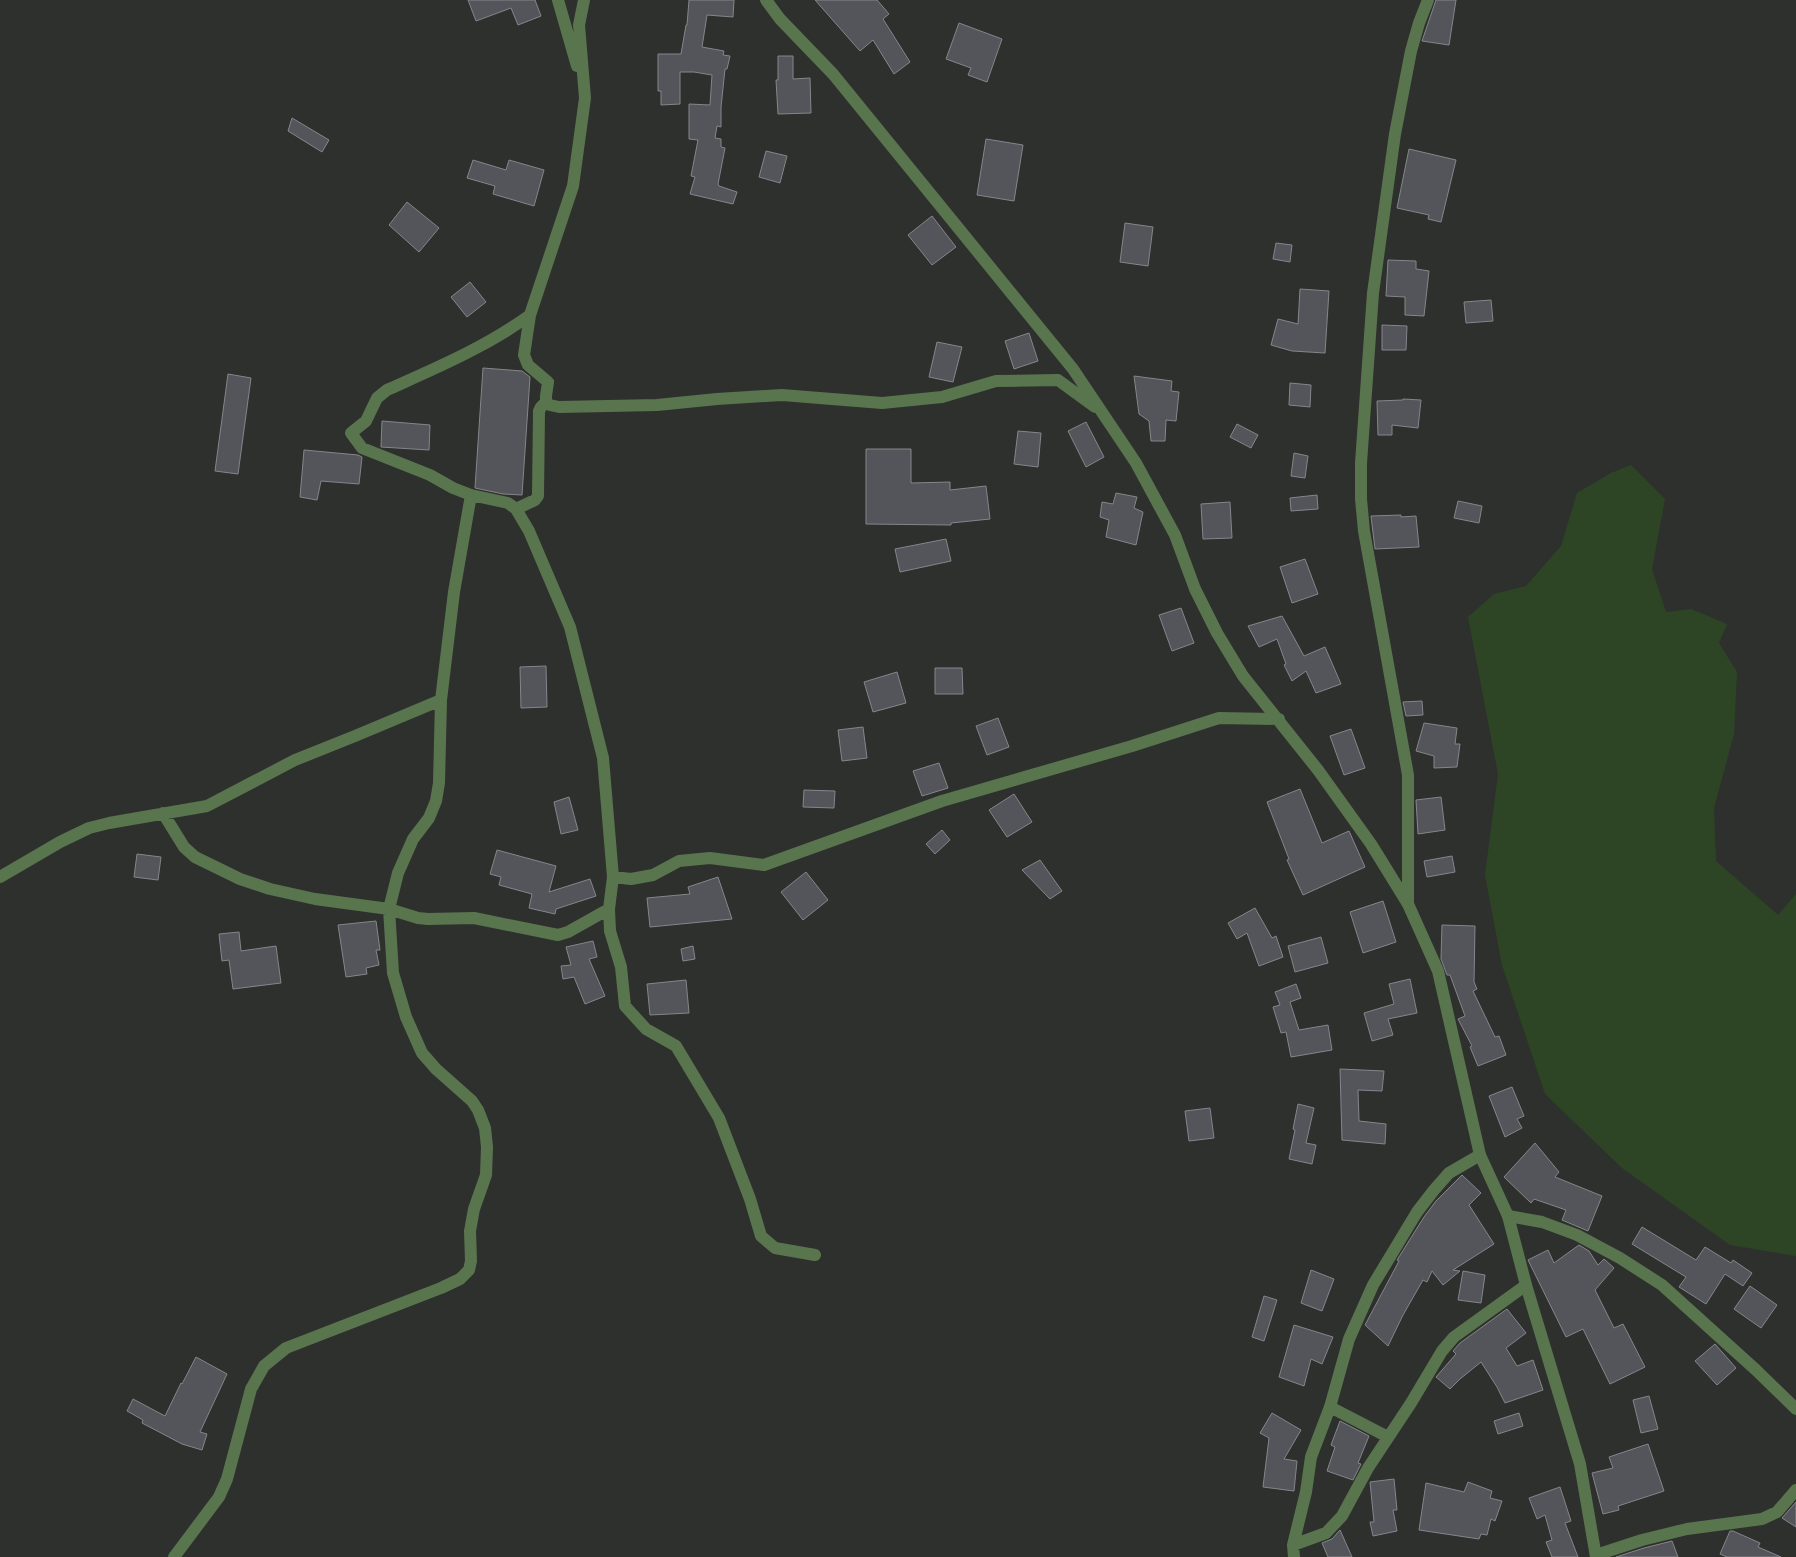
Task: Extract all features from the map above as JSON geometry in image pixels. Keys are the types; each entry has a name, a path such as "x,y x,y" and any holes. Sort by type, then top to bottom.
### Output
{"street":[{"path":"558,0 585,98"},
{"path":"546,402 548,382 528,365 524,355 530,315 573,186 585,98 579,25 584,0"},
{"path":"766,0 780,19 833,74 1073,369 1136,463 1175,535 1194,589 1217,634 1243,676 1318,770 1355,822 1408,904 1438,971 1480,1156 1508,1216 1526,1285 1580,1464 1596,1556 1642,1540 1687,1529 1762,1519 1777,1512 1796,1490"},
{"path":"1408,904 1408,776 1364,531 1361,499 1361,463 1373,293 1395,134 1410,51 1428,0"},
{"path":"530,315 507,332 456,360 387,390 377,398 366,421 352,433 362,448 430,475 453,488 471,495 508,503 516,509 529,531 576,644 603,758 613,876 609,909 610,930 621,967 625,1006 646,1029 676,1046 719,1118 750,1199 761,1236 775,1248 815,1254"},
{"path":"546,402 559,407 657,405 782,395 882,403 942,397 996,381 1058,380 1103,413"},
{"path":"516,509 535,500 538,496 539,410 546,402"},
{"path":"174,1557 219,1497 227,1479 251,1389 264,1366 286,1348 441,1288 460,1279 469,1270 471,1261 470,1231 474,1209 486,1175 487,1147 485,1128 472,1100 436,1069 422,1052 406,1017 393,973 389,910 398,873 413,839 429,818 436,802 439,783 441,700 454,592 471,495"},
{"path":"0,877 60,842 89,828 207,806 295,760 441,700"},
{"path":"613,876 631,879 653,875 679,862 710,858 764,864 942,801 1132,746 1219,718 1279,720"},
{"path":"163,813 184,847 195,857 232,875 270,889 315,899 389,910 428,919 474,918 558,934 568,932 609,909"},
{"path":"1293,1551 1312,1457 1330,1407 1349,1339 1373,1285 1417,1212 1434,1190 1449,1173 1480,1156"},
{"path":"1508,1216 1542,1222 1577,1235 1620,1258 1662,1285 1796,1409"},
{"path":"1293,1551 1326,1533 1342,1516 1368,1468 1411,1403 1442,1350 1454,1337 1526,1285"},
{"path":"1330,1407 1388,1437"}],"green space":[{"path":"1631,465 1665,499 1652,569 1666,612 1691,609 1727,624 1719,643 1737,672 1734,734 1714,808 1716,861 1778,915 1796,894 1796,1256 1730,1245 1622,1168 1545,1094 1502,965 1485,875 1498,774 1468,617 1494,594 1526,586 1561,546 1577,493 1611,473"}],"building":[{"path":"468,0 535,0 541,16 518,25 511,8 476,21"},
{"path":"689,0 734,0 733,17 707,15 702,47 724,51 723,55 730,56 727,69 725,69 721,127 717,126 715,138 721,139 721,147 725,148 718,184 737,192 733,204 690,194 695,177 691,176 698,140 689,139 689,104 710,105 712,75 680,72 680,104 661,105 661,91 658,91 658,54 681,54 687,25"},
{"path":"815,0 877,0 889,14 883,19 910,62 894,74 873,40 860,51"},
{"path":"1436,0 1456,0 1449,45 1422,41"},
{"path":"959,23 1002,39 987,82 968,75 971,68 946,59"},
{"path":"778,56 793,56 793,79 810,78 811,113 778,114 776,80 778,80"},
{"path":"292,118 329,140 322,152 288,131"},
{"path":"986,139 1023,145 1014,201 977,195"},
{"path":"1409,149 1456,160 1441,222 1428,219 1429,215 1397,208"},
{"path":"766,151 787,156 780,183 759,177"},
{"path":"473,160 506,170 509,160 544,170 534,206 493,194 495,186 467,178"},
{"path":"407,202 439,228 419,252 389,225"},
{"path":"932,216 956,247 932,265 908,235"},
{"path":"1125,223 1153,227 1148,266 1120,262"},
{"path":"1276,243 1292,245 1290,262 1273,259"},
{"path":"1388,260 1416,261 1416,269 1429,271 1424,316 1405,315 1405,297 1386,296"},
{"path":"470,282 486,302 467,317 451,297"},
{"path":"1300,289 1329,291 1325,353 1292,351 1271,345 1278,319 1298,324"},
{"path":"1491,300 1493,321 1466,323 1464,302"},
{"path":"1382,325 1407,326 1406,350 1382,350"},
{"path":"1029,333 1038,361 1014,369 1005,341"},
{"path":"937,342 962,347 953,382 929,377"},
{"path":"483,368 522,371 530,377 522,495 503,494 475,488"},
{"path":"228,374 251,378 238,474 215,471"},
{"path":"1134,376 1172,381 1171,391 1179,392 1176,421 1166,420 1165,441 1151,441 1149,421 1139,414"},
{"path":"1290,383 1311,385 1310,407 1289,405"},
{"path":"1421,400 1418,428 1392,425 1392,435 1378,435 1377,401"},
{"path":"382,421 430,425 429,450 381,447"},
{"path":"1086,422 1104,457 1086,467 1068,431"},
{"path":"1237,424 1258,435 1251,448 1230,437"},
{"path":"1018,431 1041,433 1038,467 1014,464"},
{"path":"866,449 911,449 911,483 950,482 950,490 986,486 990,519 951,523 951,525 866,524"},
{"path":"304,450 358,455 362,457 359,484 321,481 317,500 300,497"},
{"path":"1294,453 1308,456 1305,478 1291,476"},
{"path":"1116,493 1137,497 1134,508 1143,512 1136,545 1106,537 1109,520 1100,517 1102,502 1113,504"},
{"path":"1317,495 1318,509 1291,511 1290,498"},
{"path":"1458,501 1482,506 1479,523 1454,518"},
{"path":"1230,502 1232,538 1203,539 1201,504"},
{"path":"1401,515 1401,517 1416,516 1419,547 1375,549 1371,516"},
{"path":"946,539 951,561 900,572 895,549"},
{"path":"1305,559 1318,594 1292,603 1280,567"},
{"path":"1181,608 1194,643 1172,651 1159,615"},
{"path":"1282,616 1304,656 1325,647 1341,684 1316,693 1306,671 1292,681 1284,665 1286,664 1277,639 1259,647 1248,626"},
{"path":"546,666 547,707 521,708 520,667"},
{"path":"935,668 962,668 963,694 935,694"},
{"path":"897,672 906,703 873,712 864,682"},
{"path":"1422,701 1423,715 1406,716 1403,702"},
{"path":"998,718 1009,747 987,755 976,726"},
{"path":"1424,723 1457,728 1455,744 1460,744 1457,767 1434,768 1434,756 1416,751"},
{"path":"863,727 867,758 842,761 838,730"},
{"path":"1351,729 1365,768 1344,775 1330,736"},
{"path":"939,763 948,788 922,796 913,771"},
{"path":"1300,789 1322,843 1349,831 1365,867 1303,895 1287,860 1289,859 1267,802"},
{"path":"804,790 835,791 834,808 803,807"},
{"path":"1014,794 1032,822 1007,837 989,810"},
{"path":"569,797 578,830 561,834 554,802"},
{"path":"1441,797 1445,830 1418,834 1416,800"},
{"path":"942,830 950,840 935,854 926,844"},
{"path":"497,850 556,866 549,892 590,879 596,896 556,909 555,914 529,908 532,894 499,885 501,877 490,874"},
{"path":"137,854 161,857 158,880 134,877"},
{"path":"1452,856 1455,872 1427,877 1424,861"},
{"path":"1040,860 1062,891 1050,899 1022,870"},
{"path":"806,872 828,900 803,920 781,892"},
{"path":"718,877 732,919 650,927 647,898 690,894 688,887"},
{"path":"1383,901 1396,942 1363,953 1350,912"},
{"path":"1255,908 1272,938 1276,936 1283,957 1259,966 1247,933 1237,939 1228,923"},
{"path":"376,921 380,950 376,950 379,965 366,968 367,974 346,977 338,925"},
{"path":"1442,925 1475,926 1474,982 1477,989 1473,991 1495,1037 1499,1036 1506,1055 1478,1066 1470,1047 1472,1046 1458,1019 1465,1016 1450,975 1447,975 1441,959"},
{"path":"239,932 241,951 276,946 281,983 233,989 229,960 222,961 219,934"},
{"path":"1321,937 1328,963 1295,972 1288,946"},
{"path":"593,941 597,957 589,959 605,996 585,1004 574,977 563,979 561,966 571,965 566,947"},
{"path":"693,946 695,959 683,961 681,949"},
{"path":"1410,979 1417,1013 1388,1019 1393,1035 1372,1041 1364,1013 1394,1004 1389,984"},
{"path":"686,980 689,1013 650,1015 647,984"},
{"path":"1296,984 1301,998 1290,1002 1299,1030 1328,1025 1332,1050 1291,1057 1286,1032 1281,1033 1273,1007 1280,1005 1275,992"},
{"path":"1340,1069 1384,1071 1382,1091 1358,1090 1359,1121 1386,1124 1385,1144 1342,1140"},
{"path":"1512,1087 1524,1116 1517,1119 1522,1128 1505,1137 1489,1096"},
{"path":"1298,1104 1314,1108 1306,1143 1316,1145 1312,1164 1289,1159"},
{"path":"1210,1108 1214,1138 1189,1141 1185,1111"},
{"path":"1535,1143 1559,1172 1555,1177 1602,1196 1588,1231 1562,1220 1566,1210 1534,1199 1531,1203 1504,1177"},
{"path":"1462,1175 1481,1193 1469,1205 1494,1244 1453,1270 1460,1271 1443,1285 1432,1271 1427,1282 1423,1280 1388,1346 1365,1325 1399,1261 1397,1260 1424,1217 1436,1201"},
{"path":"1642,1227 1696,1260 1705,1247 1731,1263 1733,1260 1752,1273 1743,1286 1725,1274 1706,1304 1679,1287 1686,1277 1632,1244"},
{"path":"1579,1245 1589,1251 1598,1265 1604,1259 1614,1268 1595,1290 1614,1328 1623,1324 1645,1367 1610,1384 1583,1329 1566,1337 1528,1260 1548,1250 1554,1263"},
{"path":"1311,1270 1334,1279 1322,1311 1301,1303"},
{"path":"1463,1271 1485,1275 1481,1303 1458,1300"},
{"path":"1750,1286 1777,1305 1761,1328 1734,1309"},
{"path":"1264,1296 1277,1300 1264,1341 1252,1337"},
{"path":"1507,1309 1526,1333 1506,1348 1517,1366 1533,1360 1543,1390 1505,1403 1481,1362 1450,1389 1436,1377 1456,1354 1453,1351 1460,1343"},
{"path":"1294,1325 1333,1337 1322,1364 1311,1359 1304,1386 1279,1377"},
{"path":"1715,1344 1736,1368 1717,1385 1695,1361"},
{"path":"196,1357 227,1374 200,1432 207,1434 202,1450 182,1444 142,1423 143,1420 127,1411 133,1399 165,1416"},
{"path":"1649,1396 1658,1429 1641,1433 1633,1400"},
{"path":"1272,1413 1301,1430 1284,1459 1297,1461 1294,1491 1263,1487 1269,1438 1260,1433"},
{"path":"1519,1413 1523,1426 1498,1434 1494,1421"},
{"path":"1340,1421 1369,1436 1358,1463 1361,1464 1353,1480 1327,1471 1335,1447 1331,1445"},
{"path":"1648,1444 1664,1491 1618,1506 1619,1510 1603,1514 1592,1473 1613,1468 1609,1457"},
{"path":"1394,1479 1397,1510 1393,1510 1397,1531 1373,1536 1370,1522 1374,1522 1370,1482"},
{"path":"1468,1482 1492,1491 1490,1498 1502,1501 1495,1521 1491,1519 1487,1535 1481,1534 1479,1539 1419,1530 1426,1483 1464,1492"},
{"path":"1560,1487 1571,1521 1565,1523 1578,1557 1552,1557 1546,1542 1552,1540 1545,1515 1537,1519 1529,1498"},
{"path":"1796,1502 1796,1527 1782,1518"},
{"path":"1340,1530 1352,1557 1328,1557 1322,1543 1332,1539"},
{"path":"1730,1531 1760,1543 1758,1547 1781,1557 1727,1557 1720,1554"},
{"path":"1672,1541 1678,1557 1616,1557 1644,1548"}]}
